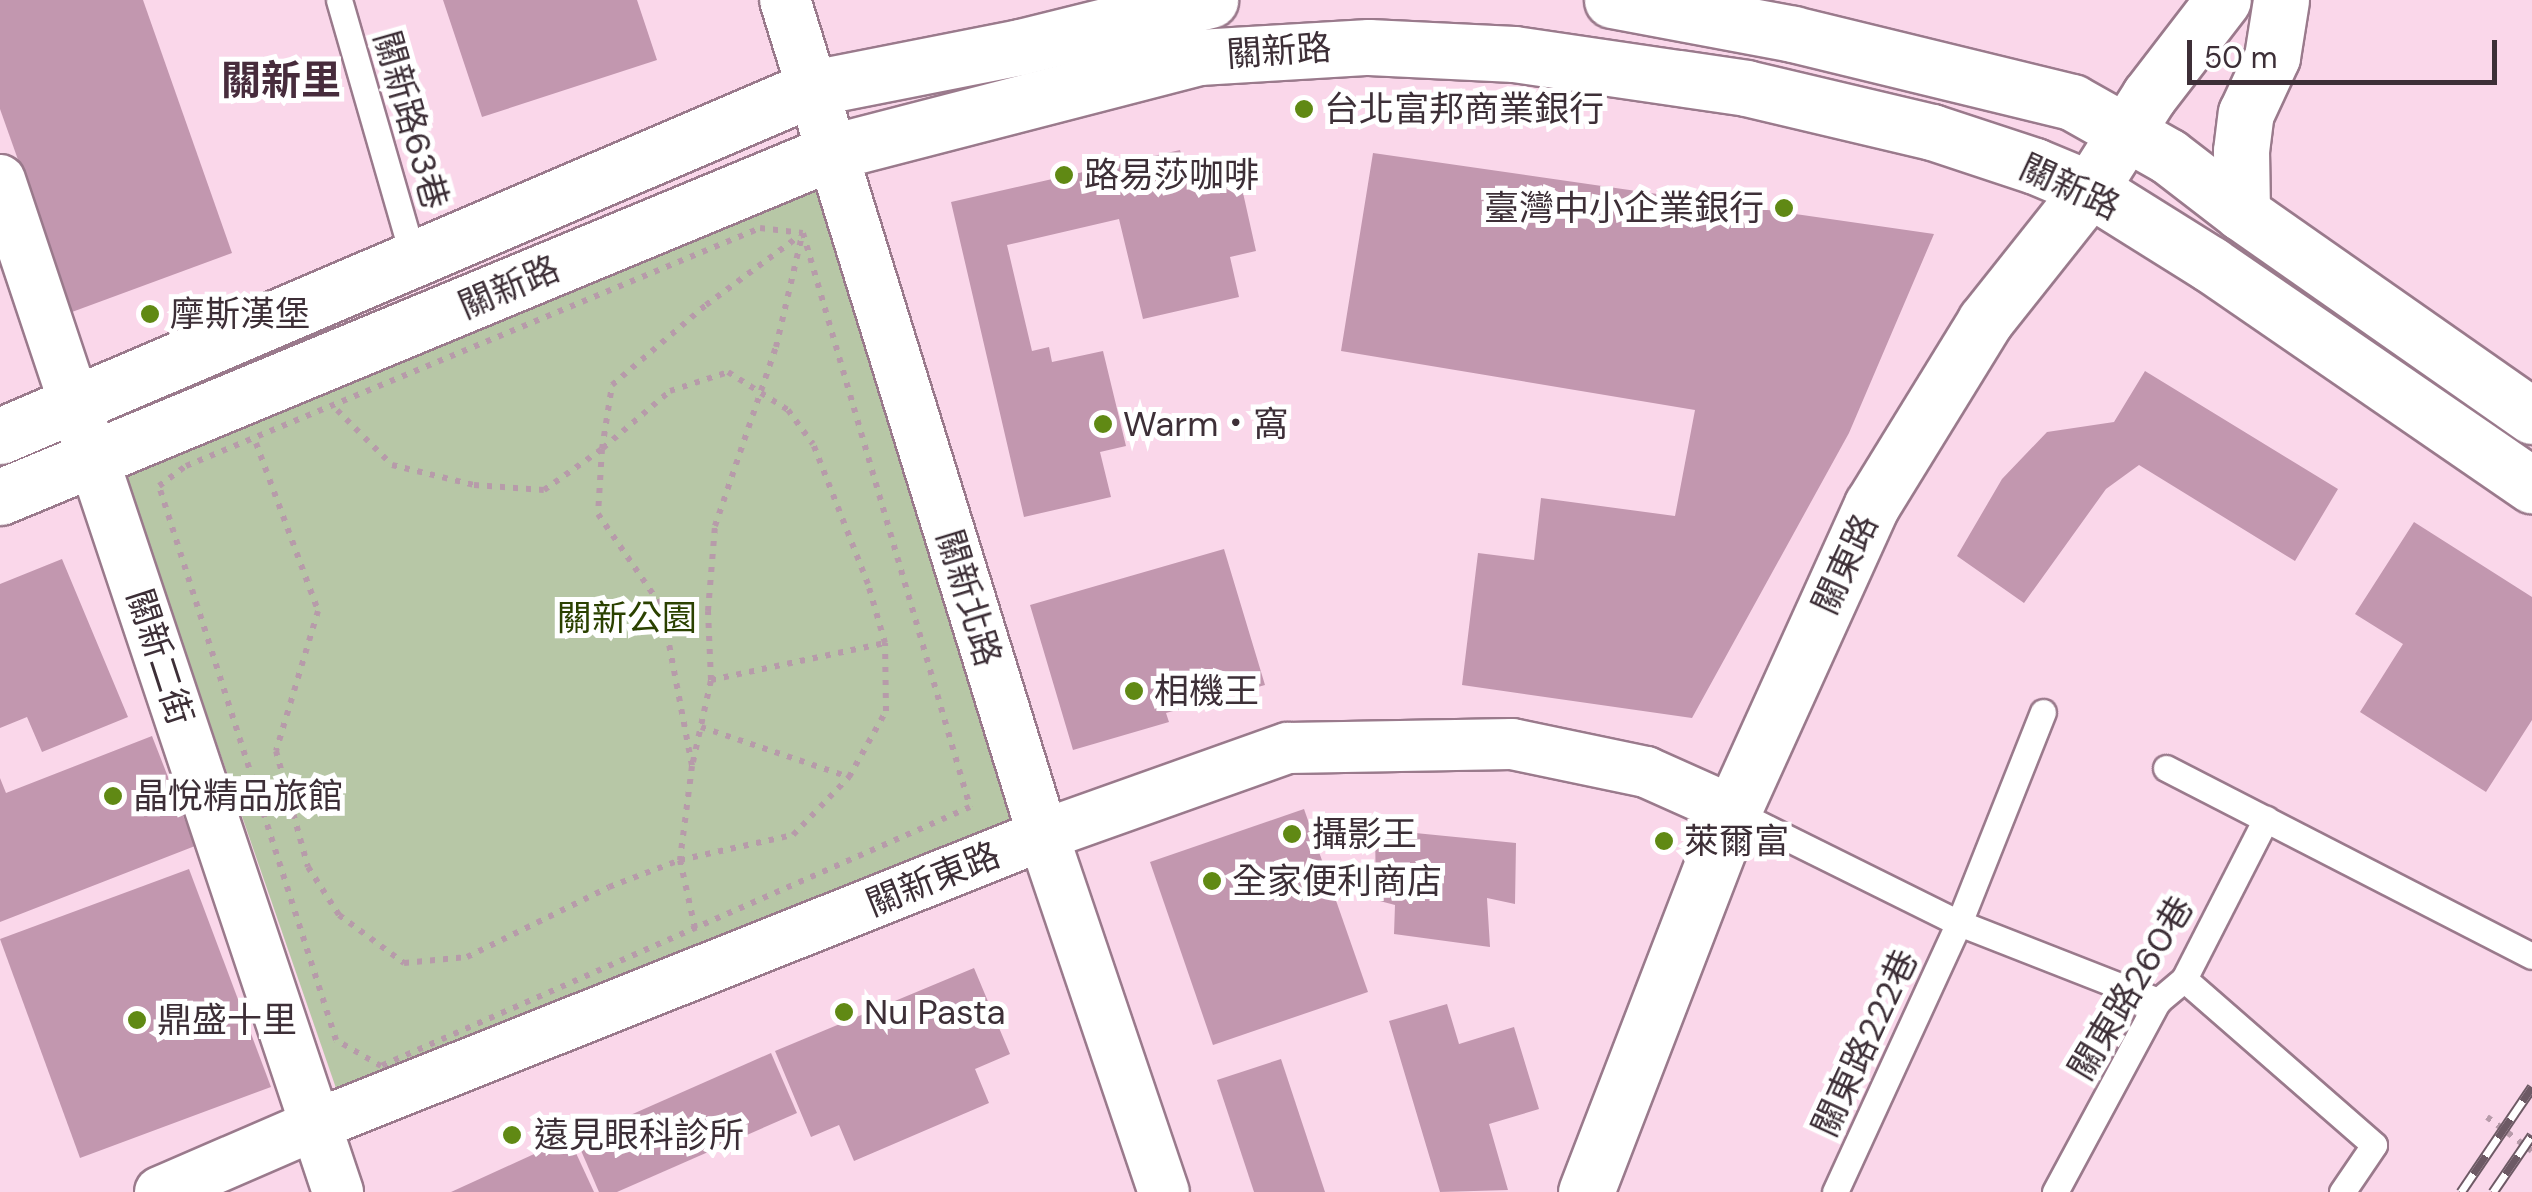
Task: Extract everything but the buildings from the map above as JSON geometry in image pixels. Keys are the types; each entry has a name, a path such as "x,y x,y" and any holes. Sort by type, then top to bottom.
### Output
{"street":[{"name":"關新北路","path":"785,0 1043,835 1164,1192"},
{"name":"關新路","path":"0,436 813,88 1020,46 1210,0"},
{"name":"關新路","path":"1612,0 1792,17 2072,102 2168,156 2242,213 2532,416"},
{"name":"關東路","path":"1586,1192 1732,810 1872,505 1985,321 2090,189 2125,132 2223,0"},
{"path":"2242,213 2246,112 2272,56 2281,0"},
{"name":"關新路","path":"0,496 832,152 1199,56 1369,47 1514,54 1746,88 1932,132 2090,189 2210,264 2532,484"},
{"name":"關新二街","path":"0,180 338,1192"},
{"name":"關新東路","path":"160,1192 314,1125 1043,835 1288,748 1512,744 1646,772 1732,810"}],"lane":[{"name":"關新路63巷","path":"339,0 414,259"},
{"path":"1959,922 2043,712"},
{"path":"2166,768 2532,956"},
{"path":"1732,810 1959,922 2158,1001"},
{"name":"關東路260巷","path":"2055,1192 2158,1001 2184,979 2266,819"},
{"name":"關東路222巷","path":"1835,1192 1959,922"},
{"path":"2184,979 2374,1145 2342,1192"}],"path":[{"path":"760,228 802,234 970,807 382,1066 336,1040 159,486 186,466 760,228"},
{"path":"692,766 662,607 598,514 602,449 612,385 706,305 802,234"},
{"path":"695,928 680,860 692,766 711,680 708,612 715,526 776,348 802,234"},
{"path":"254,438 318,611 276,751 308,867 339,915 404,962 467,957 609,887 680,860 794,835 850,777 886,710 886,643 868,584 813,444 788,410 728,372 670,391 602,449 544,490 474,486 392,464 333,405"},
{"path":"711,680 886,643"},
{"path":"700,727 850,777"},
{"path":"2487,1117 2532,1151"}],"green space":[{"name":"關新公園","path":"822,170 1061,807 337,1091 122,469"}],"railway":[{"path":"2461,1192 2532,1087"},
{"path":"2493,1192 2532,1135"}],"place":[{"name":"台北富邦商業銀行","path":"1304,109"},
{"name":"路易莎咖啡","path":"1064,175"},
{"name":"臺灣中小企業銀行","path":"1784,208"},
{"name":"摩斯漢堡","path":"150,314"},
{"name":"Warm・窩","path":"1103,424"},
{"name":"相機王","path":"1134,691"},
{"name":"晶悅精品旅館","path":"113,796"},
{"name":"攝影王","path":"1292,834"},
{"name":"萊爾富","path":"1664,841"},
{"name":"全家便利商店","path":"1212,881"},
{"name":"Nu Pasta","path":"844,1012"},
{"name":"鼎盛十里","path":"137,1020"},
{"name":"遠見眼科診所","path":"512,1135"}],"district":[{"name":"關新里","path":"281,80"}]}
